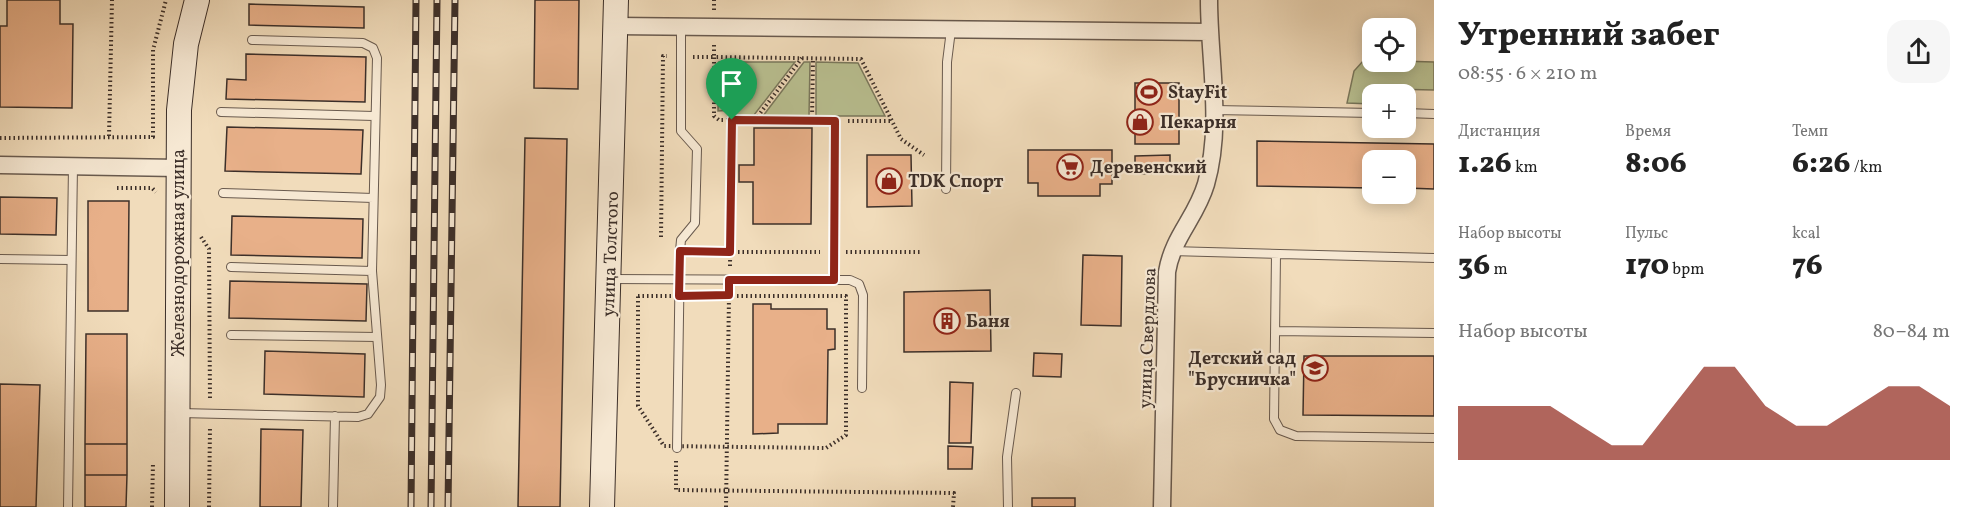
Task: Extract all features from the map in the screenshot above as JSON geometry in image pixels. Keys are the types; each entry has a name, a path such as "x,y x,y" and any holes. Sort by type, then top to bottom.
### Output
{"main road":[{"name":"Железнодорожная улица","path":"177,507 180,86 186,44 197,0"},
{"name":"улица Толстого","path":"602,507 616,0"}],"street":[{"name":"улица Свердлова","path":"1161,507 1167,272 1171,250 1195,211 1205,186 1213,148 1209,0"},
{"path":"615,26 1209,32"},
{"path":"0,165 178,168"}],"lane":[{"path":"677,448 680,251 681,240 695,223 697,149 681,131 681,27"},
{"path":"946,189 947,62 951,30"},
{"path":"177,413 358,417 368,414 375,407 381,385 372,271 374,116 378,71 373,48 363,43 252,40"},
{"path":"1213,111 1362,113"},
{"path":"221,112 374,116"},
{"path":"1416,113 1434,114"},
{"path":"834,280 835,121"},
{"path":"68,507 74,166"},
{"path":"223,193 373,198"},
{"path":"1171,250 1434,258"},
{"path":"1276,254 1274,419 1280,430 1296,436 1434,438"},
{"path":"0,259 71,260"},
{"path":"231,267 372,271"},
{"path":"610,279 850,280 859,284 863,295 862,388"},
{"path":"1275,331 1434,333"},
{"path":"231,335 377,337"},
{"path":"1008,507 1006,457 1016,393"},
{"path":"333,507 335,417"}],"path":[{"path":"109,136 112,0"},
{"path":"0,138 153,137 153,50 166,0"},
{"path":"661,237 663,56"},
{"path":"892,121 719,120 714,116 714,57 861,59 902,139 924,155"},
{"path":"754,120 802,58"},
{"path":"812,121 813,58"},
{"path":"726,507 732,120"},
{"path":"199,233 209,249 209,507"},
{"path":"680,251 922,252"},
{"path":"729,295 846,296 846,435 826,448 677,448 664,446 638,406 638,296 729,295"},
{"path":"677,448 676,490 954,493 953,507"}],"green space":[{"path":"1416,61 1434,62 1434,90 1416,90 1416,84 1362,84 1362,104 1347,103 1354,71 1362,62 1362,72 1416,72"},
{"path":"719,62 795,62 754,115 734,115 734,110 718,111"},
{"path":"804,62 810,62 809,116 763,116"},
{"path":"816,62 858,63 885,116 816,116"}],"building":[{"path":"7,0 60,0 60,24 73,24 72,108 0,107 0,26 7,26"},
{"path":"535,0 579,0 578,89 534,88"},
{"path":"249,4 364,7 364,28 249,25"},
{"path":"246,54 366,57 365,102 226,99 227,79 246,80"},
{"path":"1135,83 1179,83 1179,144 1135,144"},
{"path":"227,127 363,130 361,174 225,171"},
{"path":"754,128 812,128 811,224 753,224 753,182 739,182 739,165 754,165"},
{"path":"525,138 567,139 560,507 518,507"},
{"path":"1257,141 1434,144 1434,189 1416,188 1416,150 1362,150 1362,188 1257,186"},
{"name":"Деревенский","path":"1028,150 1112,150 1112,184 1100,184 1100,196 1038,196 1038,183 1028,183"},
{"name":"TDK Спорт","path":"867,155 911,155 912,206 867,207"},
{"path":"1170,155 1170,173 1135,174 1135,156"},
{"path":"0,197 57,198 56,235 0,234"},
{"path":"88,201 129,201 128,311 88,311"},
{"path":"232,216 363,219 362,258 231,255"},
{"path":"1083,255 1122,256 1121,326 1081,325"},
{"path":"230,281 367,284 366,321 229,318"},
{"name":"Баня","path":"990,290 991,351 904,352 904,292"},
{"path":"753,304 771,304 771,309 827,309 827,329 835,329 835,349 828,350 827,424 778,424 778,433 753,434"},
{"path":"86,334 127,334 127,444 85,444"},
{"path":"265,351 365,354 364,397 264,394"},
{"path":"1034,353 1062,354 1061,377 1033,376"},
{"path":"1304,356 1434,356 1434,416 1303,415"},
{"path":"950,382 973,383 971,443 949,443"},
{"path":"0,384 40,385 36,507 0,507"},
{"path":"261,429 303,430 301,507 260,507"},
{"path":"85,444 127,444 127,475 85,475"},
{"path":"948,446 973,447 972,469 948,469"},
{"path":"85,475 127,475 126,507 85,507"},
{"path":"1032,498 1075,498 1075,507 1032,507"}],"railway":[{"path":"411,507 416,0"},
{"path":"431,507 437,0"},
{"path":"448,507 455,0"}],"place":[{"name":"StayFit","path":"1149,92"},
{"name":"Пекарня","path":"1140,122"},
{"name":"Деревенский","path":"1070,167"},
{"name":"TDK Спорт","path":"889,181"},
{"name":"Баня","path":"947,321"},
{"name":"Детский сад \"Брусничка\"","path":"1315,368"}],"route":[{"path":"732,120 835,121 834,280 729,280 729,295 679,296 680,251 730,252 732,120"}]}
